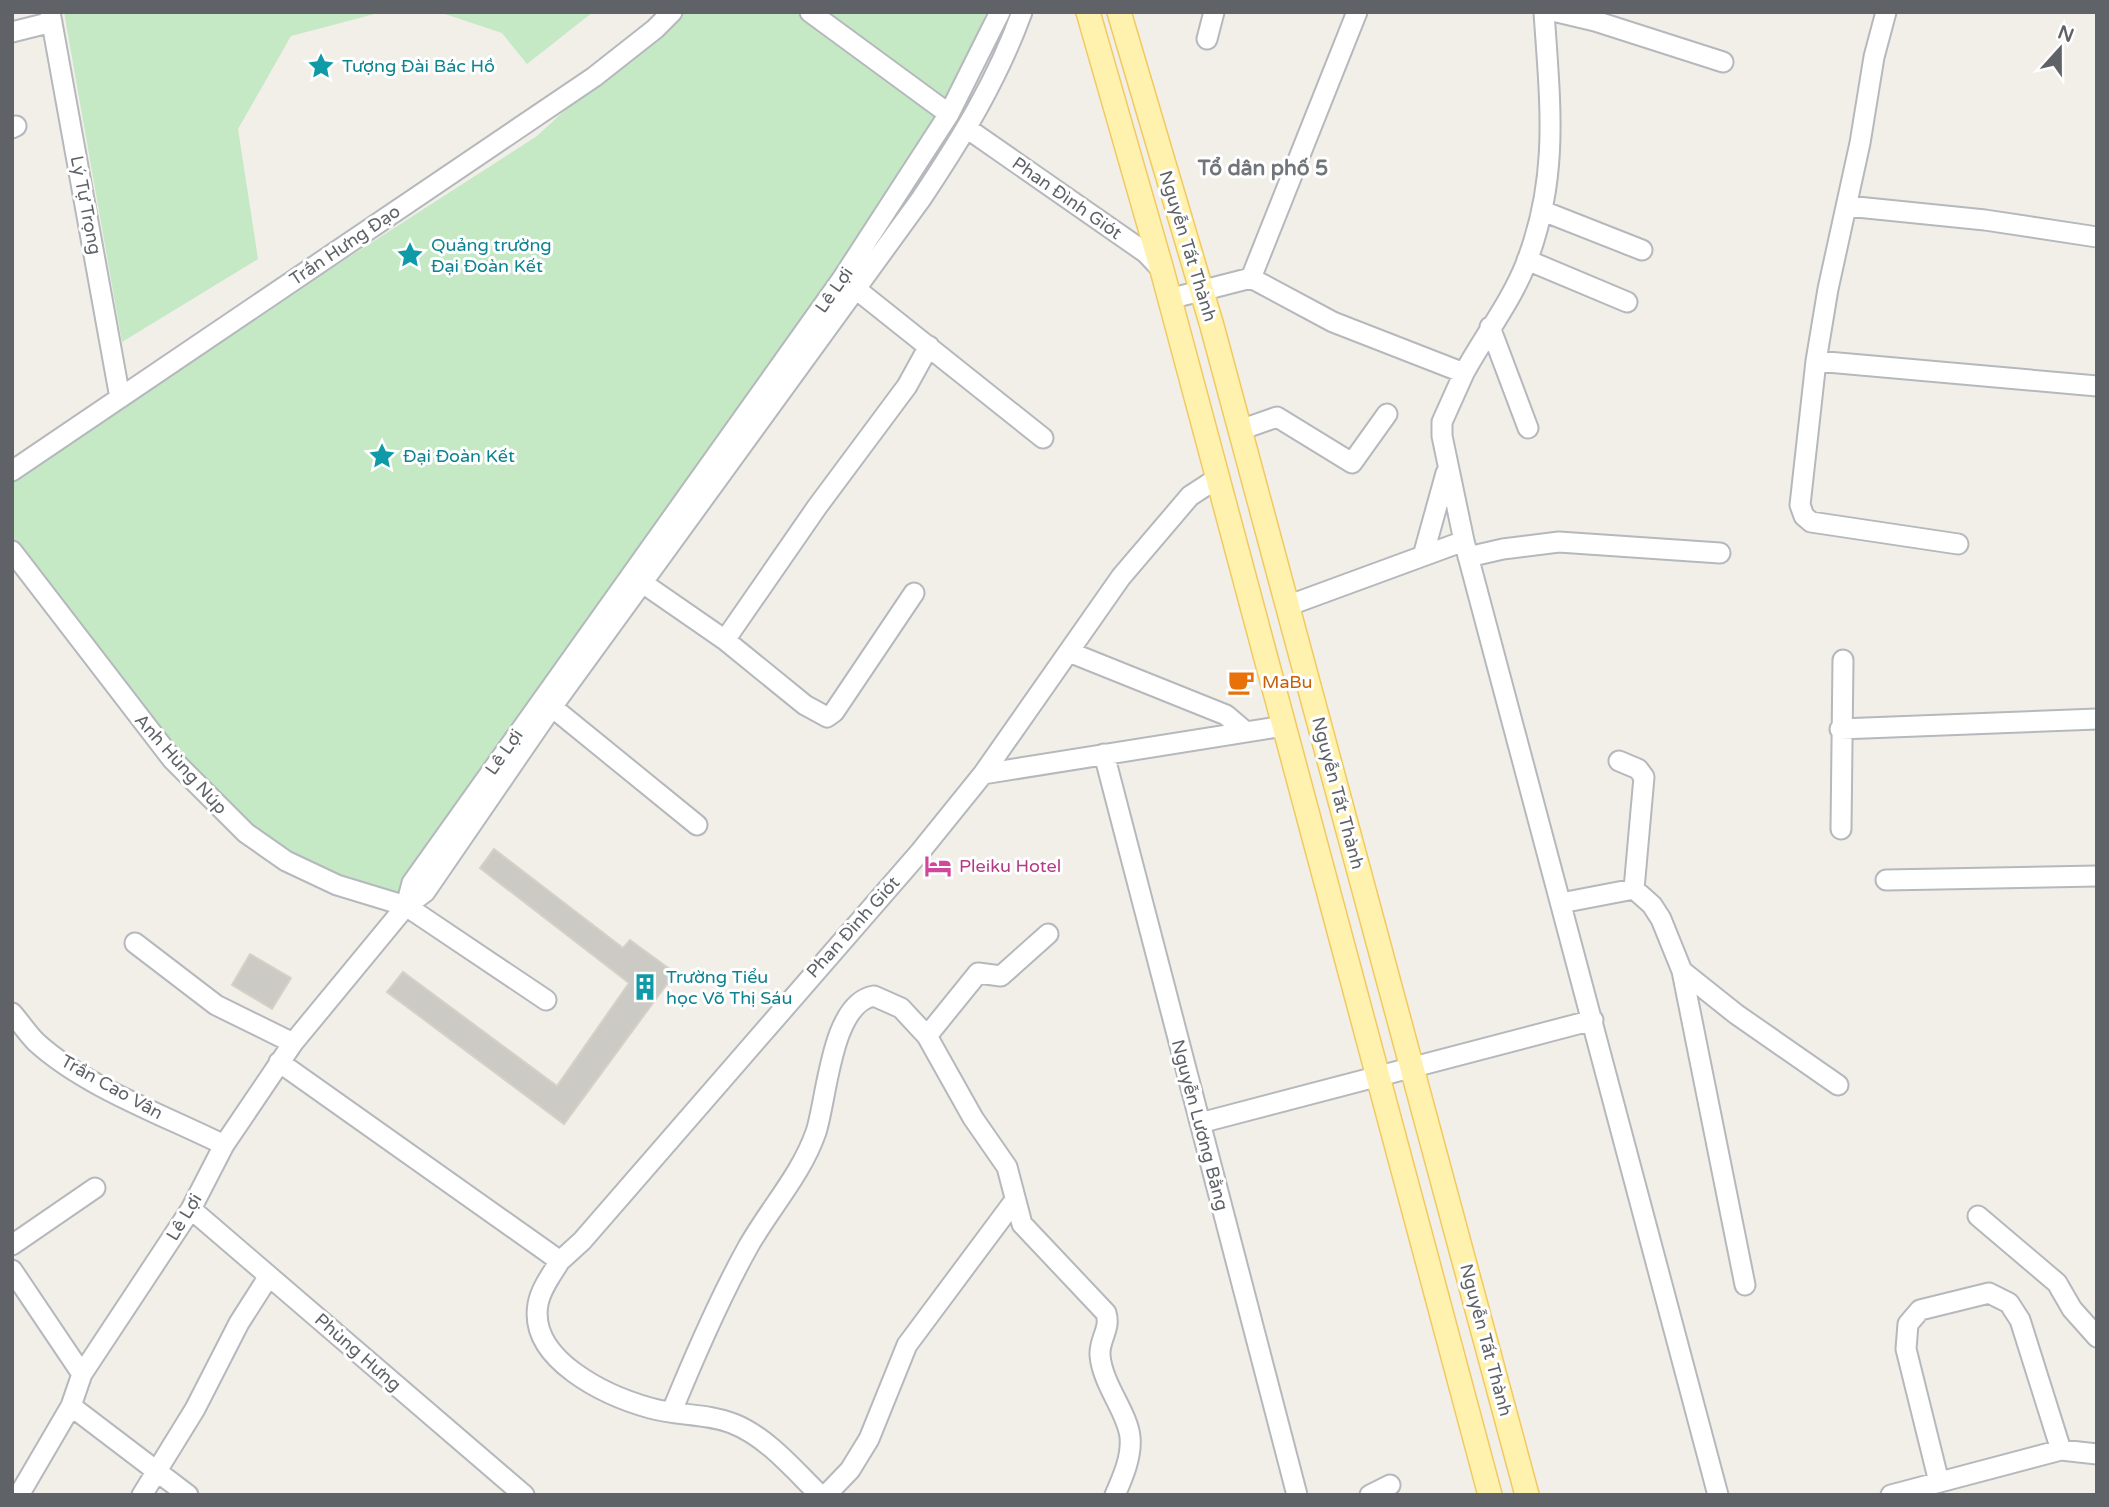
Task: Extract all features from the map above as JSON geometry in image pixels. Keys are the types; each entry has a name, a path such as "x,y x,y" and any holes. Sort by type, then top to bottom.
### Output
{"main road":[{"name":"Nguyễn Tất Thành","path":"1087,12 1170,299 1490,1495"},
{"name":"Nguyễn Tất Thành","path":"1119,12 1240,430 1527,1495"}],"street":[{"name":"Trần Hưng Đạo","path":"13,468 594,77 672,12"},
{"path":"810,12 948,114"},
{"name":"Lê Lợi","path":"19,1495 71,1406 82,1374 191,1209 224,1144 293,1043 406,906 412,883 637,579 842,279 948,114 1000,12"},
{"path":"406,906 425,892 637,579 856,289 968,129 995,79 1022,12"},
{"path":"1207,39 1214,12"},
{"path":"1251,278 1357,12"},
{"path":"1544,12 1552,111 1543,211 1527,260 1464,373 1442,422 1448,468 1466,549 1718,1495"},
{"path":"1558,12 1595,21 1723,62"},
{"path":"1886,12 1874,57 1860,144 1816,361 1800,505 1804,516 1811,522 1958,544"},
{"name":"Lý Tự Trọng","path":"51,17 120,398"},
{"path":"12,32 51,17"},
{"name":"Phan Đình Giót","path":"968,129 1146,253 1162,270"},
{"path":"1847,206 1985,220 2097,237"},
{"path":"1543,211 1642,250"},
{"path":"1527,260 1627,302"},
{"path":"1170,299 1251,278 1333,322 1464,373"},
{"path":"856,289 1043,438"},
{"path":"1490,327 1528,428"},
{"path":"725,640 817,507 907,386 929,346"},
{"path":"1816,361 2097,386"},
{"path":"1240,430 1278,417 1352,463 1387,414"},
{"path":"1423,556 1448,468"},
{"name":"Phan Đình Giót","path":"820,1495 766,1445 734,1424 652,1409 606,1393 588,1382 550,1350 539,1324 538,1305 542,1291 560,1261 582,1241 920,852 983,774 1121,577 1190,496 1216,478"},
{"path":"1287,606 1423,556 1466,549 1503,549 1559,542 1720,553"},
{"name":"Anh Hùng Núp","path":"12,551 129,705 214,804 246,833 286,861 349,890 406,906 546,1000"},
{"path":"637,579 725,640 806,705 827,717 834,712 914,593"},
{"path":"1069,652 1226,715 1246,732"},
{"path":"1841,828 1840,729 1843,660"},
{"path":"552,707 697,825"},
{"path":"1840,729 2097,719"},
{"path":"983,774 1284,726"},
{"name":"Nguyễn Lương Bằng","path":"1104,754 1297,1495"},
{"path":"1619,761 1638,769 1644,777 1633,889"},
{"path":"1886,880 2097,876"},
{"path":"1561,903 1633,889"},
{"path":"1633,889 1652,905 1661,919 1682,971 1745,1284"},
{"path":"927,1036 978,973 1001,976 1048,934"},
{"path":"135,943 216,1005 293,1043"},
{"path":"1682,971 1736,1014 1838,1085"},
{"path":"672,1411 699,1345 748,1248 782,1198 810,1145 838,1038 848,1016 857,1005 874,996 901,1009 927,1036 973,1118 1007,1167 1014,1184 1018,1216 1028,1233 1106,1313 1108,1329 1100,1353 1101,1360 1111,1395 1130,1433 1131,1446 1115,1495"},
{"name":"Trần Cao Vân","path":"12,1013 35,1041 90,1079 224,1144"},
{"path":"1200,1123 1593,1020"},
{"path":"279,1062 560,1261"},
{"path":"12,1244 95,1188"},
{"path":"826,1495 850,1470 869,1439 907,1345 1015,1200"},
{"name":"Phùng Hưng","path":"191,1209 524,1495"},
{"path":"1978,1216 2057,1283 2072,1309 2097,1337"},
{"path":"12,1270 82,1374"},
{"path":"142,1495 195,1409 240,1323 270,1276"},
{"path":"1938,1482 1906,1349 1909,1324 1920,1310 1989,1293 2009,1303 2020,1320 2061,1450"},
{"path":"71,1406 188,1495"},
{"path":"1891,1495 2061,1450 2097,1454"},
{"path":"1370,1495 1390,1485"}],"green space":[{"path":"64,12 382,12 291,36 238,129 258,259 122,342"},
{"path":"439,12 593,12 527,64 502,33"},
{"name":"Đại Đoàn Kết","path":"671,12 986,12 949,114 406,906 337,885 246,833 43,593 12,540 12,474 537,136"}],"building":[{"name":"Trường Tiểu học Võ Thị Sáu","path":"494,849 623,948 630,940 675,973 564,1124 387,992 403,972 557,1086 629,983 480,868"},
{"path":"250,954 291,978 272,1009 232,985"}],"place":[{"name":"Tượng Đài Bác Hồ","path":"321,66"},
{"name":"Quảng trường Đại Đoàn Kết","path":"410,255"},
{"name":"Đại Đoàn Kết","path":"382,456"},
{"name":"MaBu","path":"1241,682"},
{"name":"Pleiku Hotel","path":"938,866"},
{"name":"Trường Tiểu học Võ Thị Sáu","path":"645,987"}],"district":[{"name":"Tổ dân phố 5","path":"1263,168"}]}
